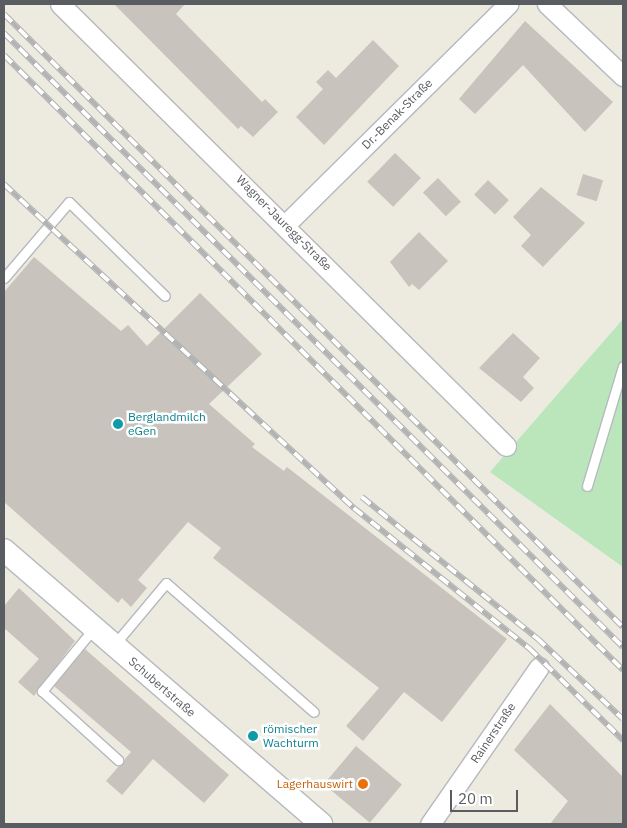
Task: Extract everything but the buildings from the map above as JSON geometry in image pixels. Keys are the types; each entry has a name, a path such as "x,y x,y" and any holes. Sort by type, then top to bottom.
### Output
{"street":[{"name":"Dr.-Benak-Straße","path":"286,224 508,4"},
{"path":"547,4 623,76"},
{"name":"Wagner-Jauregg-Straße","path":"68,6 506,446"},
{"name":"Schubertstraße","path":"4,550 321,824"},
{"name":"Rainerstraße","path":"430,824 539,667"}],"lane":[{"path":"4,278 69,202 165,296"},
{"path":"587,486 623,366"},
{"path":"114,645 166,583 314,712"},
{"path":"95,628 42,690 118,760"}],"green space":[{"path":"623,319 623,567 490,472"}],"railway":[{"path":"4,14 623,627"},
{"path":"4,33 623,647"},
{"path":"4,55 623,670"},
{"path":"4,184 354,508 529,648 623,740"},
{"path":"362,497 537,638 623,719"}],"place":[{"name":"Berglandmilch eGen","path":"118,424"},
{"name":"römischer Wachturm","path":"253,736"},
{"name":"Lagerhauswirt","path":"363,784"}]}
